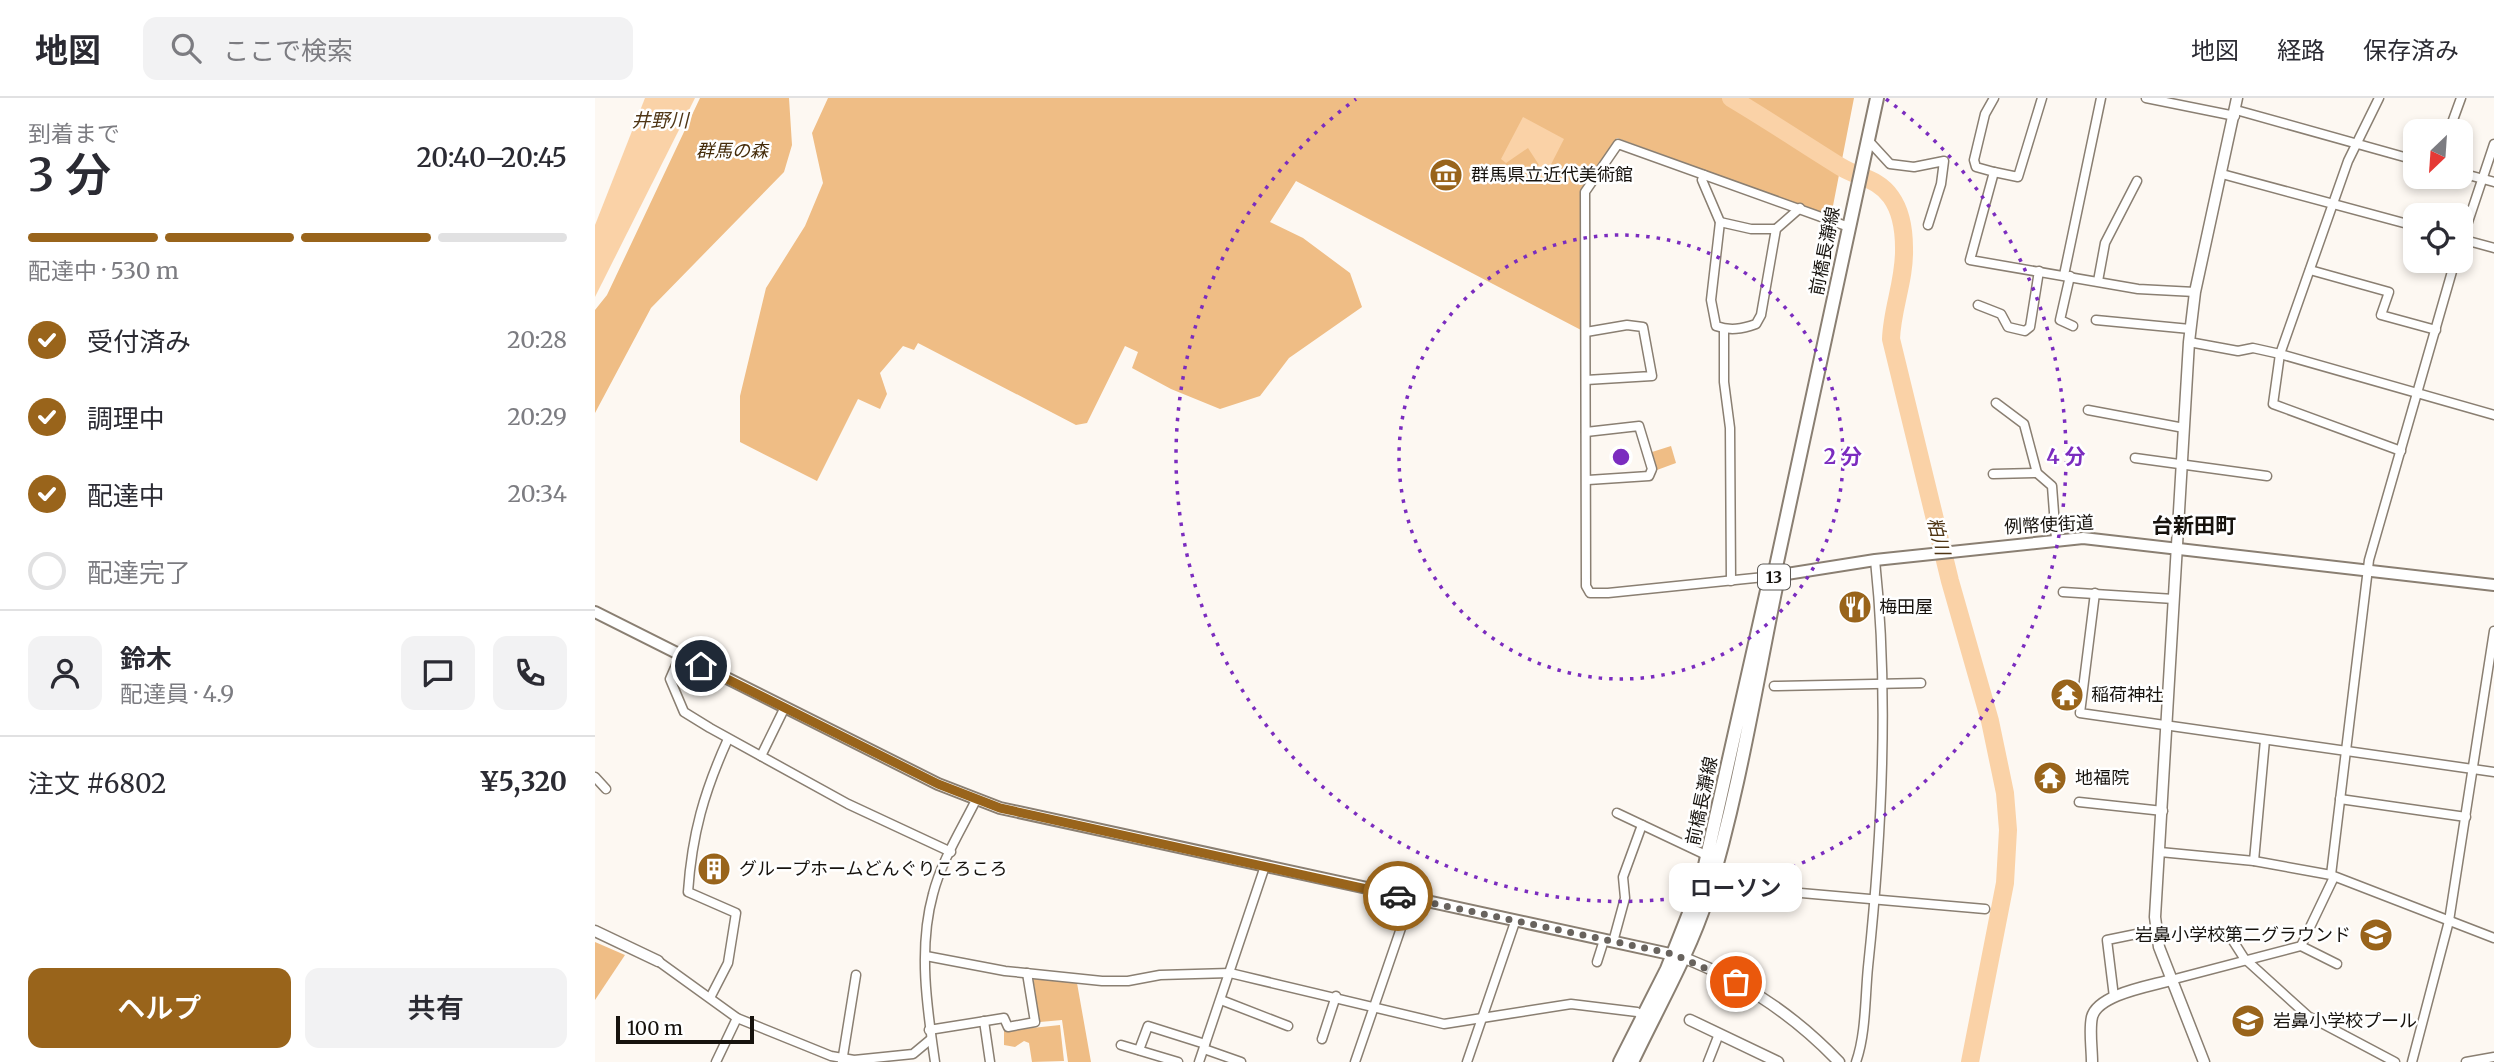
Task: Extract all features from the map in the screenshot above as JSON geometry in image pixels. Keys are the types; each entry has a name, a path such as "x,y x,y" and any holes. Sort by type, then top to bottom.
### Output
{"main road":[{"name":"前橋長瀞線","path":"1620,1062 1642,1016 1678,956 1701,883 1765,598 1774,576 1877,98"},
{"name":"例幣使街道","path":"1774,576 1932,553 2056,539 2095,539 2494,585"},
{"name":"前橋長瀞線","path":"1632,1062 1710,885 1727,822 1759,672 1776,587 1774,576"},
{"path":"595,612 784,709 976,800 1411,899 1678,956"}],"street":[{"path":"1994,98 1985,114 1974,160 1976,167 2018,177 2042,98"},
{"path":"2073,326 2060,320 2102,98"},
{"path":"2146,98 2235,113 2403,157"},
{"path":"2204,1062 2171,980 2156,930 2190,329 2195,292 2238,98"},
{"path":"2379,98 2355,144 2280,354 2273,404 2401,451"},
{"path":"2453,119 2461,98"},
{"path":"1867,139 1889,164 1913,167 1944,161 1941,184 1928,225"},
{"path":"1774,576 1590,593 1586,586 1588,480 1585,192 1618,144 1849,227"},
{"path":"2473,203 2494,144"},
{"path":"1994,173 1970,260 2138,289 2195,292"},
{"path":"2222,174 2403,223"},
{"path":"1704,175 1702,180 1720,222 1711,300 1716,326 1724,329 1740,329 1756,324 1761,316 1776,229 1800,208"},
{"path":"2473,176 2494,182"},
{"path":"2098,281 2105,243 2137,181"},
{"path":"1720,222 1751,229 1776,229"},
{"path":"2473,243 2494,248"},
{"path":"2310,270 2389,292 2381,315 2436,330"},
{"path":"1978,305 2001,314 2008,327 2025,331 2030,327 2039,271"},
{"path":"2301,946 2332,876 2367,569 2452,273"},
{"path":"2096,320 2190,329"},
{"path":"1586,332 1627,325 1643,327 1652,376 1586,380"},
{"path":"1724,329 1724,383 1730,428 1731,581"},
{"path":"2189,342 2238,351 2253,348 2280,354 2419,391 2494,415"},
{"path":"1996,403 2024,424 2038,473 2052,486 2056,539"},
{"path":"2088,410 2183,428"},
{"path":"1586,432 1639,426 1653,470 1649,476 1588,480"},
{"path":"2134,458 2267,476"},
{"path":"1993,474 2038,473"},
{"path":"1856,1062 1875,900 1881,769 1881,684 1875,560"},
{"path":"2063,592 2174,599"},
{"path":"2095,593 2080,713 2494,772"},
{"path":"2412,1062 2449,920 2494,631"},
{"path":"680,656 670,680 675,697 684,712 848,804 951,852"},
{"path":"1773,685 1921,683"},
{"path":"761,756 784,709"},
{"path":"711,996 728,963 736,913 688,892 691,843 700,807 728,739"},
{"path":"2254,861 2265,740"},
{"path":"595,777 606,789"},
{"path":"2340,799 2466,817"},
{"path":"935,1062 930,1035 926,956 933,891 976,800"},
{"path":"2079,802 2163,811"},
{"path":"1617,813 1708,856"},
{"path":"1597,962 1609,941 1625,898 1623,877 1642,825"},
{"path":"2160,852 2254,861 2332,876 2494,938"},
{"path":"1199,1062 1265,866"},
{"path":"1710,885 1985,909"},
{"path":"1355,1062 1411,899"},
{"path":"1467,1062 1484,1019 1494,977 1515,922"},
{"path":"2114,997 2107,940 2156,930"},
{"path":"595,931 658,961 711,996 737,1018 843,1061 913,1054 930,1035 984,1021 1004,1018 1008,1027 1035,1022 1027,973"},
{"path":"2228,933 2244,958 2308,1016 2395,1062"},
{"path":"2092,1062 2092,1019 2095,1010 2114,997 2244,958 2301,946 2337,964"},
{"path":"926,956 1027,973 1102,981 1128,981 1160,975 1230,973 1336,996 1374,1009 1444,1024 1571,1004 1637,1012 1642,1016"},
{"path":"1678,956 1765,999 1800,1024 1839,1062"},
{"path":"843,1061 856,975"},
{"path":"1322,1039 1336,996"},
{"path":"1221,1000 1288,1026"},
{"path":"716,1062 737,1018"},
{"path":"1690,1020 1777,1062"},
{"path":"984,1021 990,1062"},
{"path":"1139,1050 1148,1026 1241,1062"},
{"path":"1708,1062 1720,1034"},
{"path":"1121,1045 1178,1062"},
{"path":"2466,1062 2479,1062 2494,1057"}],"green space":[{"name":"群馬の森","path":"700,98 789,98 792,145 784,172 651,308 595,413 595,310 607,295"},
{"path":"828,98 1854,98 1831,216 1617,138 1581,191 1581,330 1296,181 1270,222 1303,238 1350,273 1362,307 1289,358 1260,396 1220,409 1171,389 1132,368 1138,352 1125,346 1087,423 1076,425 918,343 914,350 903,346 880,373 887,394 880,409 858,399 817,481 740,442 740,396 766,288 805,226 823,183 812,133"},
{"path":"1671,446 1676,463 1657,470 1652,452"},
{"path":"595,942 625,955 595,1000"},
{"path":"1033,978 1077,983 1091,1062 1068,1062 1062,1020 1040,1022"},
{"path":"1060,1025 1064,1061 1032,1062 1029,1043 1024,1041 1015,1047 1004,1045 1004,1031"}],"water":[{"name":"井野川","path":"645,98 695,98 595,297 595,225"},
{"path":"1523,117 1564,139 1542,182 1525,173 1539,165 1528,148 1506,163 1501,159"}],"waterway":[{"name":"粕川","path":"1731,98 1841,167 1880,186 1894,203 1901,221 1904,260 1891,339 1950,581 1990,721 2005,793 2008,830 2005,883 1970,1062"}],"way so far":[{"path":"1398,896 1673,954 1736,982"}],"place":[{"name":"群馬県立近代美術館","path":"1446,175"},
{"name":"梅田屋","path":"1855,607"},
{"name":"稲荷神社","path":"2067,695"},
{"name":"地福院","path":"2050,778"},
{"name":"グループホームどんぐりころころ","path":"714,869"},
{"name":"岩鼻小学校第二グラウンド","path":"2376,935"},
{"name":"ローソン","path":"1736,982"},
{"name":"岩鼻小学校プール","path":"2248,1021"}],"district":[{"name":"台新田町","path":"2194,526"}],"route":[{"path":"701,666 938,784 1000,808 1398,896"}]}
